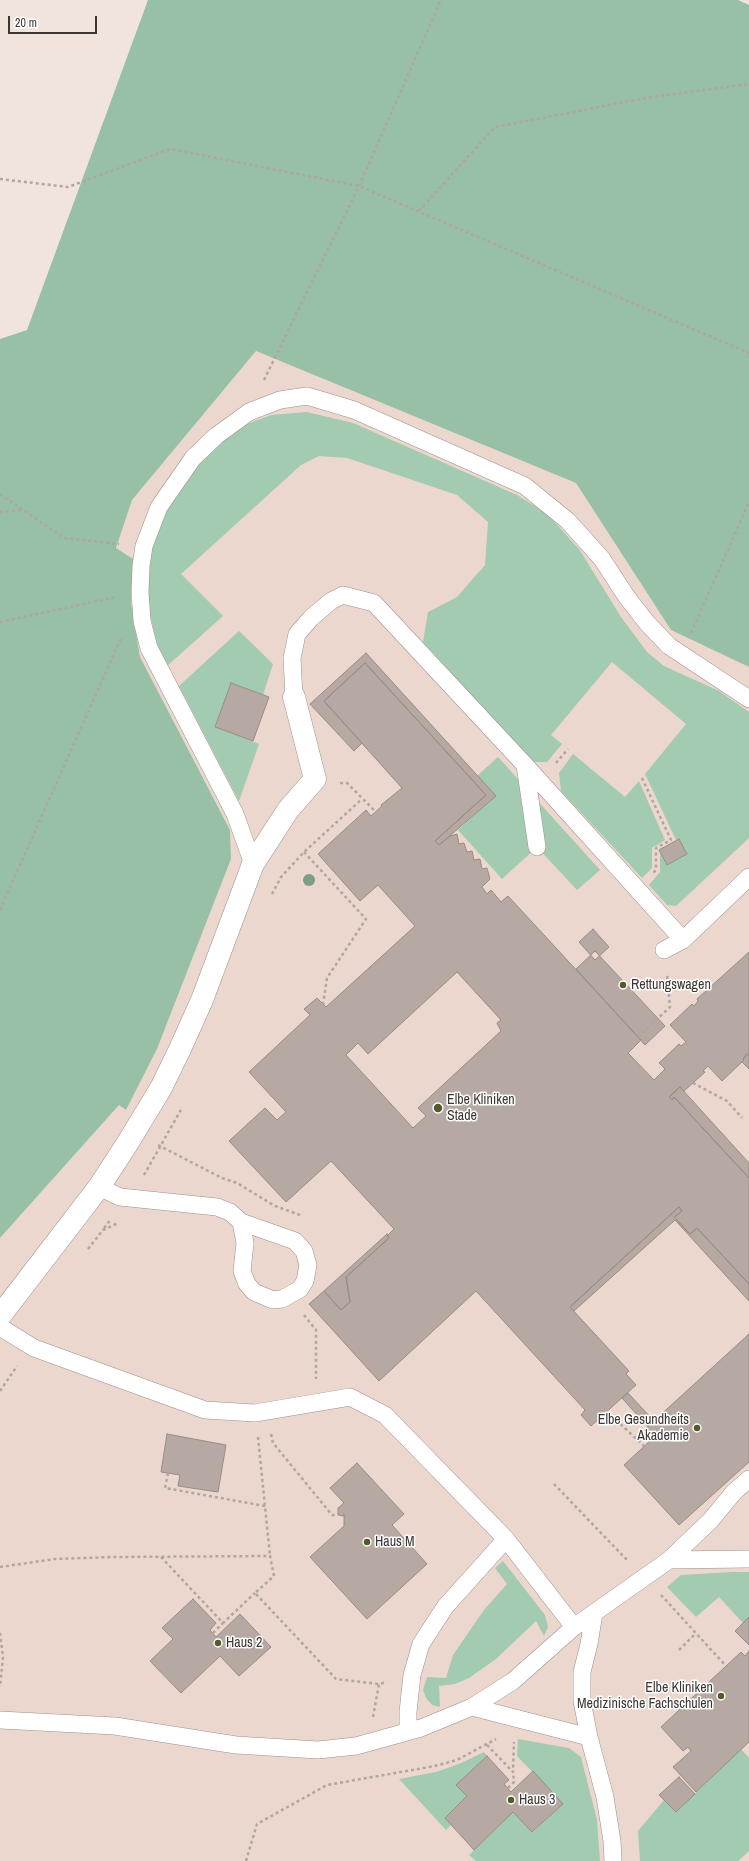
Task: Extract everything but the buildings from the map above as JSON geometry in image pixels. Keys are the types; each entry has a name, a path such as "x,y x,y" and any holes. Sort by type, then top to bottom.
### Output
{"street":[{"path":"0,1316 99,1187 161,1088 202,1000 253,864 288,810 315,779 294,697"}],"lane":[{"path":"253,864 235,814 149,648 142,621 140,592 144,546 159,507 193,458 216,436 249,412 280,400 307,396 354,410 525,486 568,521 602,559 626,596 647,623 669,646 749,699"},
{"path":"294,697 292,658 297,634 311,618 332,601 343,595 356,597 374,603 525,765 683,940"},
{"path":"525,765 537,847"},
{"path":"664,950 683,940 749,877"},
{"path":"99,1187 120,1197 217,1207 230,1212 240,1222 295,1241 304,1251 308,1266 305,1282 300,1289 282,1299 273,1300 254,1292 247,1284 242,1271 245,1243 240,1222"},
{"path":"0,1327 29,1344 205,1410 262,1412 350,1397 385,1415 506,1539 574,1627"},
{"path":"0,1720 115,1726 236,1745 318,1750 356,1746 408,1731 472,1707 514,1681 574,1627 669,1560 710,1522 734,1492 749,1479"},
{"path":"408,1731 408,1712 412,1679 421,1644 445,1606 506,1539"},
{"path":"669,1560 749,1559"},
{"path":"594,1613 589,1644 582,1672 582,1702 589,1737 605,1797 612,1841 613,1861"},
{"path":"472,1707 589,1737"}],"path":[{"path":"249,412 359,186 440,0"},
{"path":"419,211 495,127 651,97 749,84"},
{"path":"0,179 68,187 170,149 359,186 749,353"},
{"path":"0,494 64,538 144,546"},
{"path":"681,655 749,502"},
{"path":"0,512 23,510"},
{"path":"0,622 140,592"},
{"path":"0,910 122,636"},
{"path":"642,778 671,840 656,848 656,870"},
{"path":"315,779 347,784 376,812"},
{"path":"270,897 281,877 304,852 362,799"},
{"path":"304,852 366,919 327,978 323,1004"},
{"path":"638,1037 670,1007 664,950"},
{"path":"693,1083 727,1101 742,1118"},
{"path":"162,1146 183,1106"},
{"path":"158,1145 222,1178 237,1183 275,1206 301,1216"},
{"path":"84,1254 103,1230 123,1221"},
{"path":"315,1371 316,1330"},
{"path":"0,1391 23,1359 29,1344"},
{"path":"213,1633 274,1576 270,1556 265,1506 262,1412"},
{"path":"262,1412 273,1443 332,1514 338,1515"},
{"path":"616,1420 644,1446"},
{"path":"168,1473 165,1488 265,1506"},
{"path":"554,1484 645,1577 726,1666"},
{"path":"0,1567 55,1559 111,1556 270,1556"},
{"path":"161,1557 223,1623"},
{"path":"255,1593 336,1680 379,1684 412,1679"},
{"path":"678,1650 696,1632"},
{"path":"0,1633 3,1657 0,1687"},
{"path":"369,1742 379,1684"},
{"path":"508,1788 514,1782 514,1734"},
{"path":"246,1861 258,1824 327,1785 435,1766 457,1760 500,1737"},
{"path":"487,1745 513,1772"}],"shaded area":[{"name":"Elbe Kliniken Stade","path":"256,351 576,483 671,630 749,667 749,1861 0,1861 0,1238 119,1105 126,1110 157,1049 231,859 230,830 140,657 131,602 133,559 116,548 132,500"}],"green space":[{"path":"148,0 738,0 749,5 749,667 671,630 576,483 256,351 132,500 116,548 133,559 131,602 140,657 230,830 231,859 157,1049 126,1110 119,1105 0,1238 0,339 27,330"},
{"path":"307,412 353,423 517,495 533,505 549,516 579,549 621,617 647,652 664,666 719,691 749,712 749,838 676,906 667,905 649,885 660,872 660,853 667,865 687,854 679,839 676,840 645,774 686,724 612,662 551,735 562,744 547,762 533,762 423,642 428,612 457,597 485,565 488,522 457,495 347,458 319,456 301,465 181,574 223,616 167,666 156,642 148,603 151,547 166,509 199,464 239,427 271,415"},
{"path":"239,631 273,664 263,695 231,683 215,727 259,744 239,801 179,686"},
{"path":"573,754 625,797 639,781 665,840 652,848 652,868 642,878 561,791 559,773"},
{"path":"498,757 600,870 577,890 537,847 502,879 458,830 495,796 477,776"},
{"path":"503,1561 545,1615 548,1627 544,1636 536,1621 496,1659 469,1678 455,1684 439,1686 440,1707 432,1705 426,1698 423,1690 427,1677 446,1678 453,1655 484,1610 507,1584 495,1568"},
{"path":"749,1572 749,1617 743,1623 719,1597 696,1617 667,1587 681,1575"},
{"path":"518,1739 569,1748 581,1757 597,1820 600,1861 476,1861 469,1855 513,1812 533,1832 563,1804 517,1756"},
{"path":"741,1749 749,1758 749,1851 738,1861 640,1861 638,1831 664,1800 676,1812"},
{"path":"484,1752 487,1756 456,1785 467,1796 445,1818 451,1825 446,1830 399,1779 436,1772 459,1764"}],"place":[{"name":"Rettungswagen","path":"623,985"},
{"name":"Elbe Kliniken Stade","path":"438,1108"},
{"name":"Elbe Gesundheits Akademie","path":"697,1428"},
{"name":"Haus M","path":"367,1542"},
{"name":"Haus 2","path":"218,1643"},
{"name":"Elbe Kliniken Medizinische Fachschulen","path":"721,1696"},
{"name":"Haus 3","path":"511,1800"}]}
